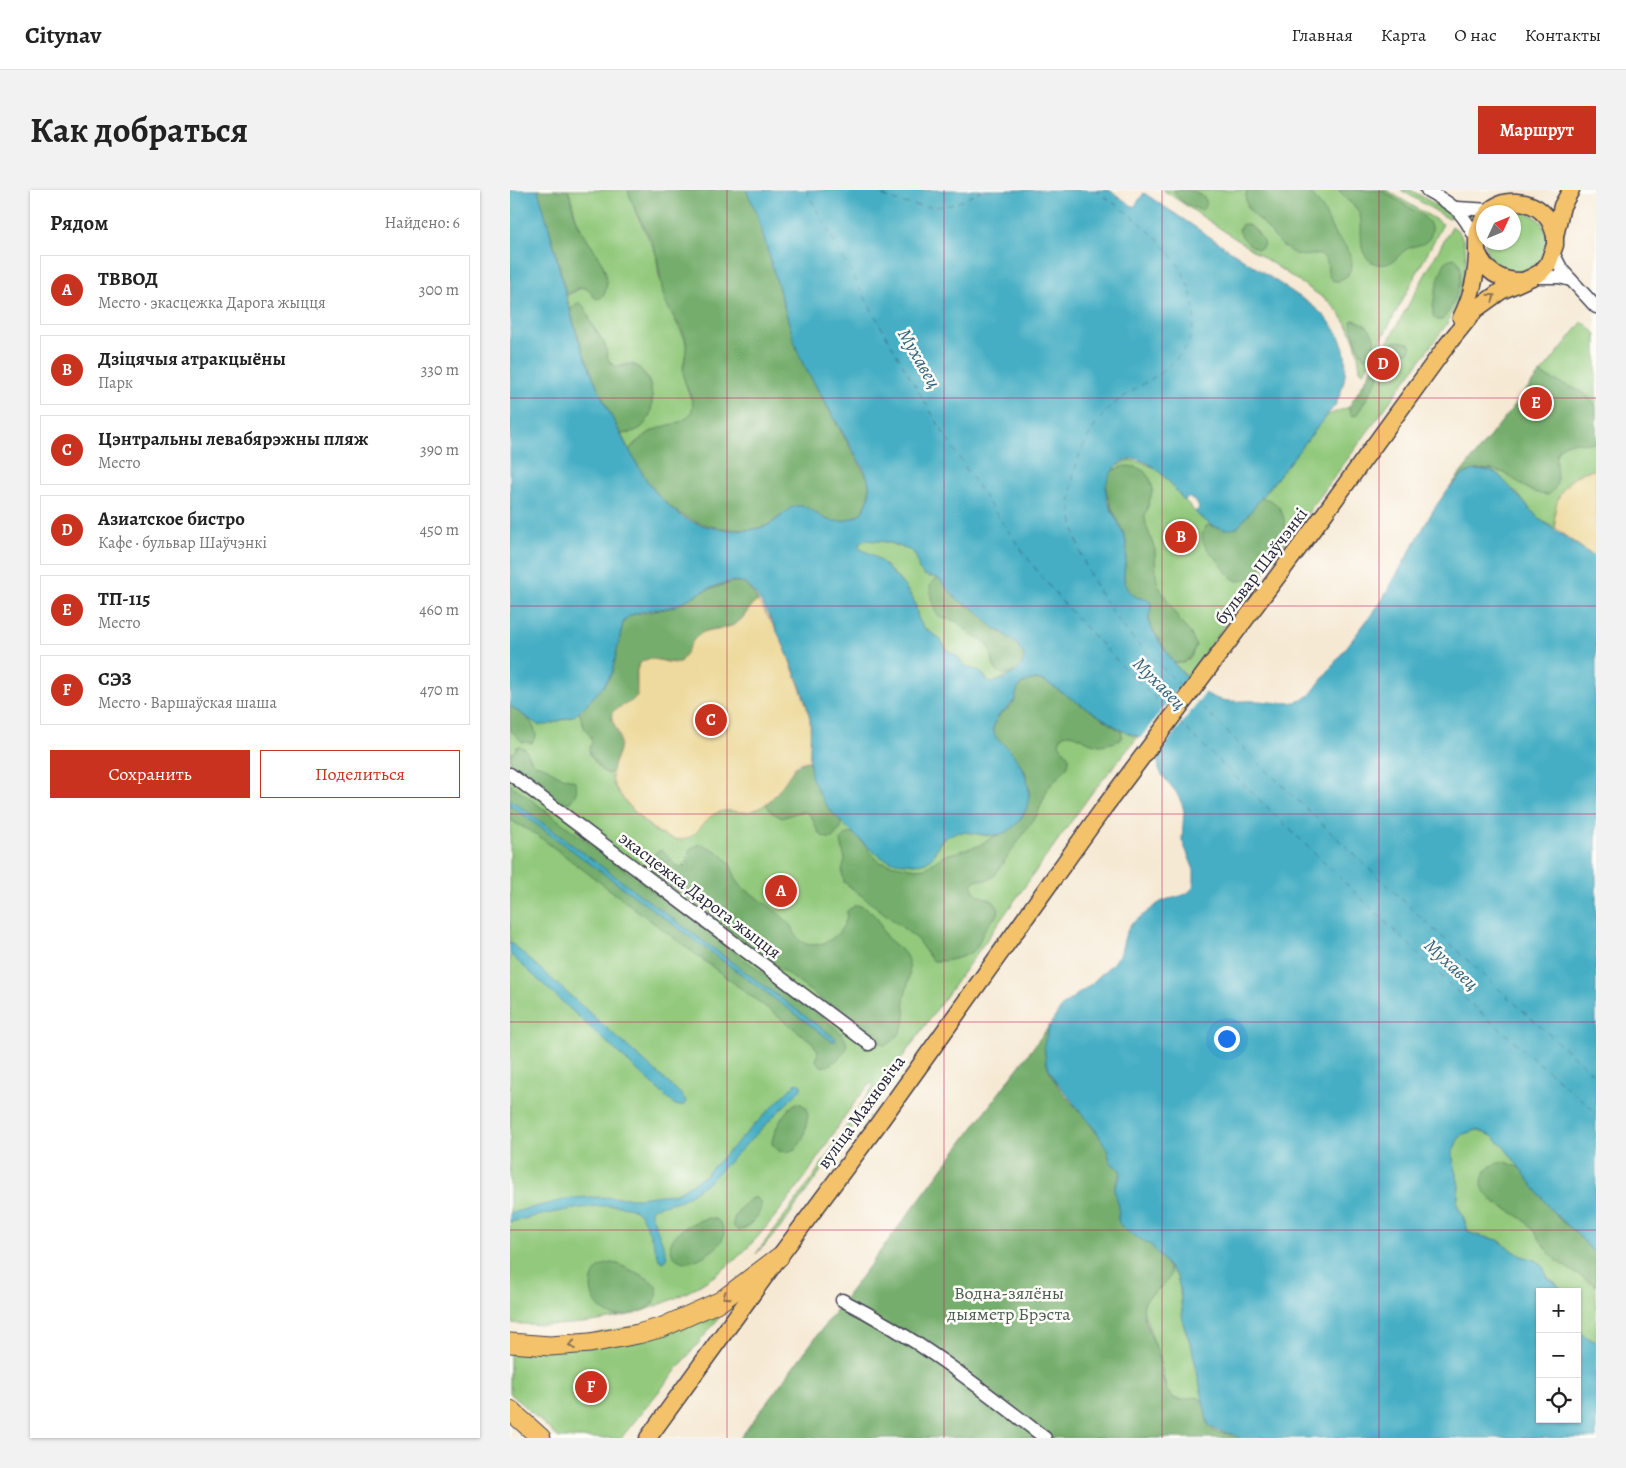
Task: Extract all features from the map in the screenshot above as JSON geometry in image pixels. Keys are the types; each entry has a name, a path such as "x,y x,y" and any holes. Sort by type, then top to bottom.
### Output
{"highway":[{"path":"510,1343 550,1346 590,1344 663,1327 721,1300 779,1257"},
{"path":"510,1410 541,1438"}],"main road":[{"name":"бульвар Шаўчэнкі","path":"1103,808 1325,513 1447,345 1476,309 1501,291 1541,272 1548,264 1555,245 1555,236 1562,206 1571,190"},
{"path":"1499,205 1515,196 1522,202 1534,206 1544,214 1551,224 1555,236"},
{"name":"бульвар Шаўчэнкі","path":"1447,345 1467,305 1473,284 1476,245"},
{"path":"1478,250 1481,260 1494,274 1503,279 1527,279"},
{"name":"вуліца Махновіча","path":"648,1438 876,1127 1103,808"}],"street":[{"path":"1427,190 1457,208 1467,221 1476,245"},
{"path":"1457,208 1476,211"},
{"path":"1553,252 1556,261 1596,307"},
{"path":"1527,279 1559,277 1571,280"},
{"name":"экасцежка Дарога жыцця","path":"510,774 869,1044"},
{"path":"842,1300 928,1349 1045,1438"}],"green space":[{"path":"538,190 568,190 578,224 605,270 606,288 602,297 596,299 584,288 579,288 566,294"},
{"path":"568,190 628,190 636,213 656,253 659,276 673,316 685,339 687,348 683,367 687,389 693,404 692,411 683,421 652,431 635,443 629,450 621,434 631,433 648,399 651,391 650,386 645,375 636,365 616,366 611,363 597,331 573,306 570,309 566,294 568,295 583,287 600,298 605,291 606,276 601,261 576,218"},
{"path":"628,190 746,190 756,211 796,347 803,364 868,479 869,492 867,504 855,517 835,522 809,509 796,507 763,527 742,530 721,528 703,524 676,511 665,502 646,479 629,450 651,432 684,420 690,414 693,405 683,374 686,348 685,337 665,301 655,249 635,210"},
{"path":"1163,190 1386,190 1443,224 1364,372 1360,370 1357,350 1351,332 1341,316 1328,301"},
{"path":"1174,190 1200,194 1206,200 1206,206 1202,210 1189,206 1178,197"},
{"path":"1248,190 1308,190 1323,209 1334,233 1344,244 1351,256 1352,266 1348,275 1339,281 1333,281 1330,278 1324,257 1321,255 1303,256 1295,254 1285,247 1249,210 1246,199"},
{"path":"1339,190 1381,190 1423,216 1429,222 1432,229 1429,239 1423,244 1402,252 1389,263 1374,263 1368,259 1362,247 1359,213"},
{"path":"1401,190 1411,190 1451,214 1449,219"},
{"path":"1521,212 1530,214 1541,223 1546,235 1546,248 1540,260 1531,268 1517,272 1501,268 1492,261 1487,250 1521,250"},
{"path":"1242,224 1246,224 1258,233 1264,243 1262,248 1257,249 1244,239 1239,230"},
{"path":"1452,226 1460,234 1465,245 1466,259 1465,273 1457,302 1447,324 1187,677 1171,660 1119,523 1110,506 1112,471 1129,460 1142,462 1159,470 1202,519 1245,520 1328,415 1349,407 1385,347"},
{"path":"1454,258 1459,263 1461,279 1451,307 1442,320 1437,320 1433,316 1433,311 1439,278 1447,260"},
{"path":"580,303 585,308 594,329 604,342 607,357 612,364 615,366 635,366 639,368 648,381 651,389 652,406 647,421 637,430 621,434 598,389 570,309"},
{"path":"1353,320 1365,325 1373,334 1373,351 1369,357 1364,358 1360,351 1352,329 1351,321"},
{"path":"1583,321 1596,334 1596,471 1577,475 1563,490 1558,499 1556,509 1556,529 1539,519 1514,490 1449,488"},
{"path":"1396,341 1409,343 1410,351 1397,355 1390,353 1389,345"},
{"path":"1372,371 1379,373 1378,379 1358,413 1355,416 1351,415 1349,407"},
{"path":"1540,373 1580,391 1592,401 1596,408 1596,443 1572,442 1558,450 1556,456 1557,483 1554,490 1548,495 1532,491 1504,473 1493,470 1468,472 1449,488"},
{"path":"1127,466 1136,467 1144,471 1150,479 1153,489 1145,516 1146,525 1155,550 1158,585 1182,624 1191,634 1196,646 1191,657 1183,663 1173,662 1149,623 1152,605 1146,599 1136,597 1125,585 1126,541 1108,497 1106,487 1108,477 1114,470"},
{"path":"1261,498 1272,501 1280,509 1285,526 1284,532 1272,554 1259,570 1244,580 1234,580 1205,546 1203,539 1204,530 1209,525 1219,528 1238,527"},
{"path":"865,540 888,542 912,551 929,577 935,577 944,583 1016,672 992,683 979,671 966,667 947,650 940,639 923,627 918,618 911,595 896,576 873,555 860,549 859,544"},
{"path":"938,578 994,628 1020,647 1024,660 1023,665 1019,669 1011,674 998,672 995,669 986,643 971,635 955,621 939,616 933,604 930,587 931,583"},
{"path":"734,582 746,585 758,601 737,623 729,627 704,632 696,638 680,662 650,659 640,663 636,672 637,696 629,704 612,713 611,718 619,733 621,743 612,771 609,774 602,771 590,755 591,737 584,727 579,712 603,686 612,673 623,623 626,618 631,615 671,608 701,592"},
{"path":"728,583 758,601 753,604 613,784 638,816 655,831 664,836 681,840 712,815 721,811 756,810 765,804 811,760 811,773 830,809 865,844 905,863 925,862 934,854 939,843 952,833 966,832 989,836 1053,685 1133,736 1138,737 1091,794 778,1231 756,1254 809,1183 874,1085 871,1083 853,1105 806,1176 782,1208 737,1258 713,1277 659,1305 631,1314 571,1324 540,1325 510,1323 510,706 539,724 551,723 572,717 706,589"},
{"path":"1037,679 1053,685 1122,732 1122,738 1119,741 1099,745 1069,734 1061,737 1059,744 1069,757 1067,767 1048,788 1037,815 994,876 988,880 976,880 972,885 976,893 994,902 998,908 998,913 985,929 975,950 953,959 934,961 916,938 844,882 842,871 845,860 841,841 845,835 852,833 858,837 879,862 916,869 926,868 943,856 978,846 994,836 1003,834 1020,820 1026,809 1029,795 1025,771 1009,750 996,738 993,729 999,715 1014,702 1019,687 1026,682"},
{"path":"510,706 527,718 533,726 536,736 532,743 522,742 510,730"},
{"path":"519,746 525,749 535,764 548,768 557,775 575,781 576,792 570,802 562,804 555,800 510,766 510,754"},
{"path":"811,760 813,777 819,793 841,820 841,829 832,838 820,834 807,813 799,812 782,818 771,812 766,804 797,767 803,762"},
{"path":"510,784 831,1024 841,1033 846,1042 845,1051 841,1056 830,1065 821,1066 816,1061 818,1051 812,1042 537,835 510,820"},
{"path":"700,844 724,857 730,864 741,886 780,915 804,943 816,945 834,937 839,933 846,920 847,911 856,905 863,907 873,914 886,936 905,954 910,968 904,999 905,1021 902,1030 896,1038 884,1045 878,1042 652,872 652,859 660,850 674,864 681,867 687,863 690,849"},
{"name":"Водна-зялёны дыяметр Брэста","path":"1050,1025 1045,1042 1049,1071 1065,1095 1100,1138 1110,1160 1121,1172 1115,1186 1119,1206 1118,1220 1127,1230 1152,1245 1169,1269 1170,1275 1165,1284 1146,1299 1143,1310 1160,1359 1167,1391 1176,1400 1199,1398 1204,1404 1209,1426 1212,1429 1240,1438 740,1438"},
{"path":"797,1103 804,1106 808,1111 803,1136 795,1149 785,1152 779,1151 772,1144 774,1133 788,1109"},
{"path":"1477,1130 1492,1136 1504,1147 1530,1181 1596,1255 1596,1342 1581,1333 1581,1288 1560,1288 1548,1278 1543,1267 1535,1260 1521,1256 1498,1240 1475,1235 1468,1231 1457,1205 1459,1186 1453,1159 1453,1151 1458,1138 1463,1134"},
{"path":"1506,1162 1522,1169 1558,1218 1577,1234 1596,1255 1596,1286 1554,1258 1525,1221 1488,1197 1482,1183 1484,1174 1493,1165"},
{"path":"752,1198 756,1198 761,1202 760,1211 751,1223 738,1231 733,1226 734,1218"},
{"path":"709,1218 718,1220 723,1228 724,1234 718,1245 706,1255 693,1261 683,1262 676,1258 671,1251 671,1243 676,1235 689,1225"},
{"path":"611,1263 631,1270 652,1282 656,1287 657,1297 650,1306 634,1314 620,1316 606,1313 599,1307 591,1290 592,1281 595,1273 601,1267"},
{"path":"1169,1268 1177,1277 1179,1283 1183,1323 1192,1348 1204,1403 1195,1398 1177,1399 1172,1397 1167,1391 1156,1348 1144,1313 1143,1306 1146,1299 1163,1285 1170,1274"},
{"path":"719,1311 718,1319 621,1438 559,1438 510,1393 510,1349"}],"sand":[{"path":"1592,470 1596,471 1596,558 1556,529 1555,519 1558,500 1567,484 1582,473"},
{"path":"758,601 781,638 805,701 810,719 811,760 799,763 780,789 762,807 745,812 719,812 709,818 694,835 680,839 669,838 644,821 623,798 614,784 612,773 620,741 612,720 612,713 637,696 637,670 641,662 650,659 670,663 680,662 700,634 733,625 740,621"}],"water":[{"name":"Мухавец","path":"510,190 538,190 581,346 611,416 643,474 659,496 681,516 701,525 721,529 742,530 762,527 773,522 791,508 798,506 809,508 830,520 847,520 862,512 869,494 869,485 865,471 803,364 796,347 756,211 746,190 1109,190 1134,207 1144,193 1306,301 1330,322 1338,334 1343,347 1346,360 1345,374 1336,404 1238,527 1232,529 1220,528 1204,520 1195,512 1199,508 1197,503 1188,497 1184,501 1163,475 1144,461 1134,459 1124,461 1115,468 1108,479 1106,493 1107,500 1122,530 1126,543 1125,585 1135,596 1150,601 1149,619 1151,629 1188,680 1204,692 1224,700 1285,703 1298,701 1310,695 1381,602 1434,509 1445,493 1464,474 1474,470 1491,471 1499,475 1539,519 1596,558 1596,1255 1552,1211 1504,1147 1492,1136 1477,1130 1463,1134 1453,1151 1453,1159 1459,1186 1457,1205 1468,1231 1475,1235 1498,1240 1521,1256 1535,1260 1543,1267 1548,1278 1560,1288 1536,1288 1536,1423 1581,1423 1581,1333 1596,1342 1596,1438 1240,1438 1215,1430 1208,1424 1192,1348 1183,1323 1177,1277 1151,1245 1120,1225 1118,1220 1119,1206 1114,1190 1121,1175 1120,1170 1111,1163 1107,1149 1096,1131 1055,1080 1046,1062 1044,1044 1050,1025 1062,1006 1091,984 1115,961 1121,952 1130,925 1159,903 1187,893 1194,886 1194,870 1182,840 1184,811 1182,804 1176,792 1162,775 1157,755 1142,738 1121,730 1044,681 1032,680 1025,682 1019,687 1014,701 999,716 993,729 997,738 1009,749 1021,765 1028,784 1028,803 1019,821 1014,827 1003,833 986,835 966,832 947,836 932,856 922,863 894,862 886,859 881,857 852,832 824,802 812,778 810,718 801,687 783,643 761,602 741,582 734,581 702,592 674,606 641,612 628,618 623,623 612,673 603,687 576,715 547,725 538,725 510,706","holes":["865,540 888,542 912,551 916,556 919,570 924,575 938,578 958,600 976,610 994,628 1017,644 1024,655 1018,670 1008,677 992,683 980,671 966,667 958,657 947,650 940,639 923,627 918,618 915,603 905,587 882,562 860,549 859,544"]},
{"path":"510,799 835,1038 836,1041 832,1041 510,805"},
{"path":"510,942 682,1095 686,1101 684,1105 678,1106 674,1104 510,954"},
{"path":"798,1083 801,1085 801,1089 710,1181 682,1200 652,1208 651,1213 667,1255 663,1262 659,1259 642,1217 630,1208 597,1206 510,1222 510,1213 572,1198 639,1198 677,1193 703,1177"}],"pier":[{"path":"1188,676 1206,691 1155,759 1153,751 1145,742 1139,740"}],"ferry route":[{"path":"806,190 915,385 1005,527 1038,572 1068,608 1167,710"},
{"path":"873,190 899,202 927,207 955,204 982,190"},
{"path":"1095,190 1142,224 1169,252 1180,267 1188,284 1194,309 1194,321 1192,334 1187,345 1175,361 1109,409 1100,419 1084,444 1075,470 1071,496 1073,521 1079,547 1089,572 1102,596 1133,638 1183,688"},
{"path":"1195,700 1393,891 1596,1076"},
{"path":"1179,722 1465,999 1596,1112"}],"place":[{"name":"Азиатское бистро","path":"1383,364"},
{"name":"ТП-115","path":"1536,403"},
{"name":"Дзіцячыя атракцыёны","path":"1181,537"},
{"name":"Цэнтральны левабярэжны пляж","path":"711,720"},
{"name":"ТВВОД","path":"781,891"},
{"name":"СЭЗ","path":"591,1387"}]}
